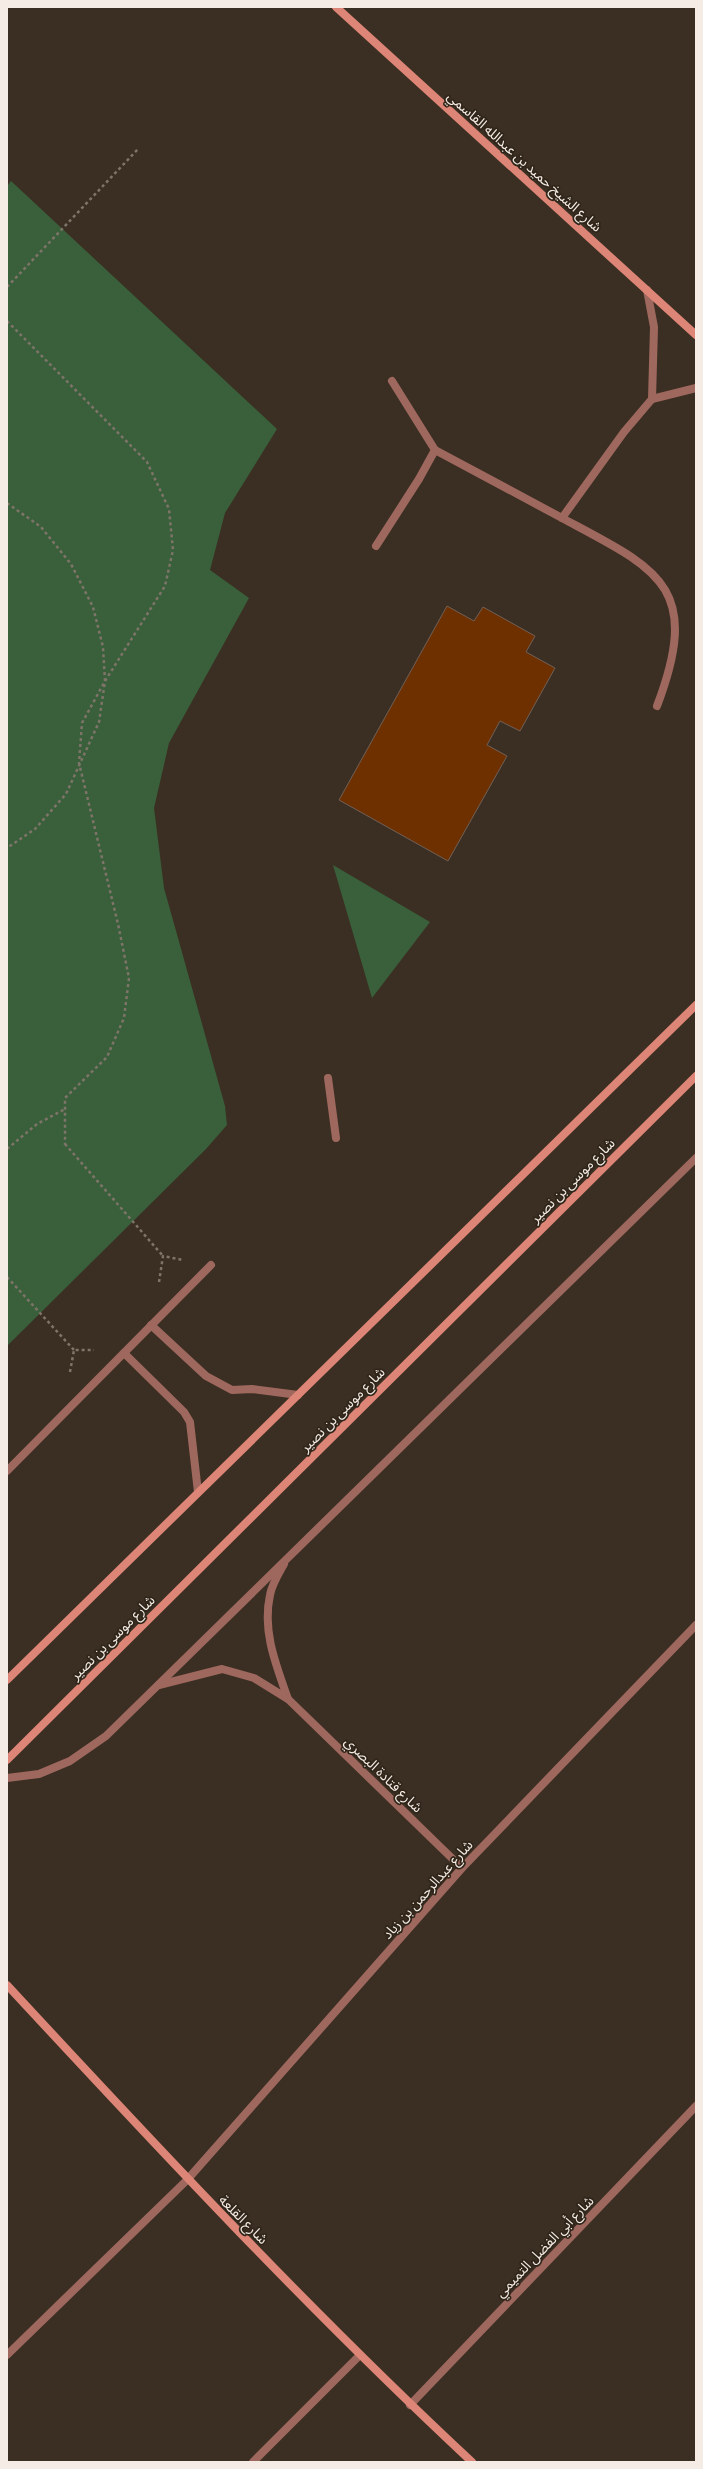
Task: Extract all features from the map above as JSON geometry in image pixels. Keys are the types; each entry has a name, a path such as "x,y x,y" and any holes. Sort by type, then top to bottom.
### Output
{"street":[{"name":"شارع الشيخ حميد بن عبدالله القاسمي","path":"336,7 696,335"},
{"path":"647,290 654,327 652,399"},
{"path":"392,382 435,450 650,565 667,581 680,602 682,626 679,652 671,679 658,706"},
{"path":"562,518 624,432 652,399 696,388"},
{"path":"376,546 419,479 435,450"},
{"path":"7,1680 696,1005"},
{"name":"شارع موسى بن نصير","path":"7,1760 696,1076"},
{"path":"328,1078 336,1138"},
{"path":"7,1778 39,1774 70,1761 106,1736 696,1158"},
{"path":"7,1471 211,1265"},
{"path":"152,1325 192,1365 206,1376 232,1390 252,1389 298,1395"},
{"path":"124,1353 184,1412 190,1422 198,1492"},
{"name":"شارع قتادة البصري","path":"286,1559 270,1593 267,1623 273,1658 288,1699"},
{"name":"شارع عبدالرحمن بن زياد","path":"7,2355 187,2180 462,1868 696,1625"},
{"name":"شارع قتادة البصري","path":"158,1685 222,1669 254,1678 288,1699 462,1868"},
{"name":"شارع القلعة","path":"7,1985 187,2180 410,2405 472,2462"},
{"name":"شارع أبي الفضل التميمي","path":"410,2405 694,2112"},
{"path":"253,2462 360,2355"}],"path":[{"path":"7,287 139,148"},
{"path":"7,322 147,462 169,509 173,550 165,586 105,680 82,723 79,763 113,902 129,978 124,1018 107,1057 65,1098 65,1145 163,1256"},
{"path":"7,503 40,527 71,564 93,607 103,648 105,680 99,722 66,794 35,829 7,848"},
{"path":"7,1149 37,1124 65,1108 65,1145"},
{"path":"7,1277 74,1350"}],"green space":[{"path":"11,181 277,429 225,513 210,570 249,598 169,743 154,808 164,888 225,1106 227,1125 206,1149 7,1346 7,186"},
{"path":"333,865 430,922 372,998"}],"building":[{"path":"447,606 474,621 483,607 535,636 526,652 555,668 520,731 500,721 487,745 507,756 448,861 339,800"}]}
